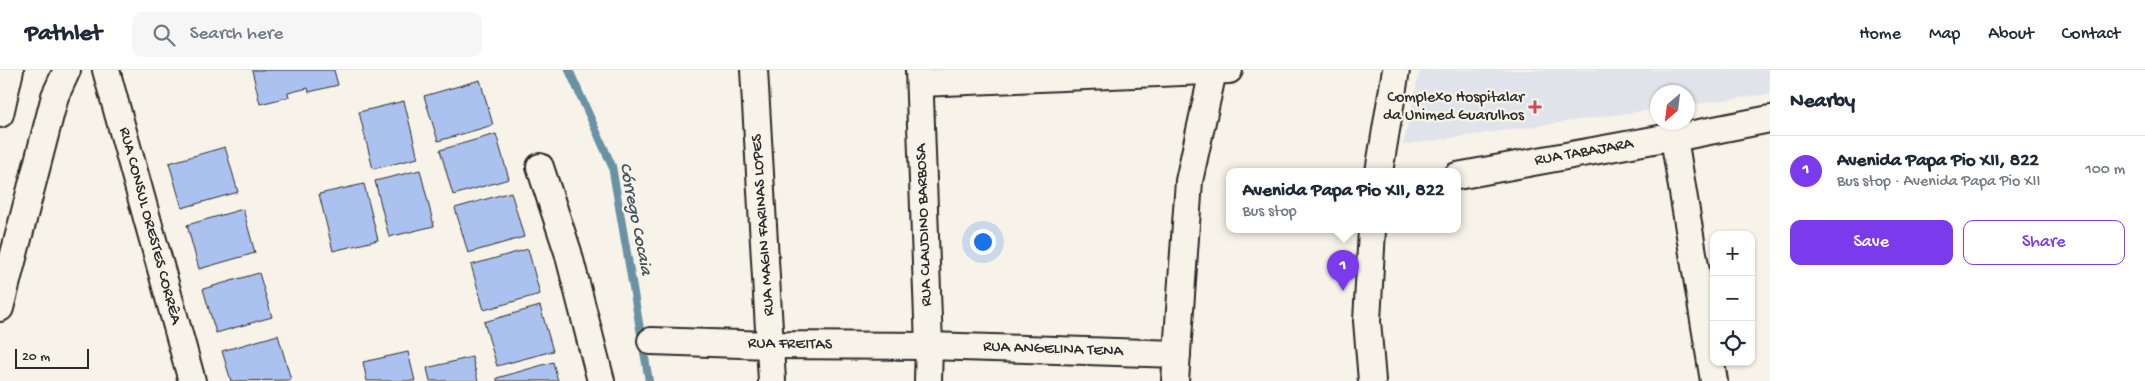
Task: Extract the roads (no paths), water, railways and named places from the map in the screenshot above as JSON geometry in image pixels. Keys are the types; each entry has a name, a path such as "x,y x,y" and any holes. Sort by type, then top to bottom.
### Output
{"street":[{"path":"0,114 10,70"},
{"path":"0,308 10,226 55,96 67,70"},
{"name":"RUA CONSUL ORESTES CORRÊA","path":"106,70 192,381"},
{"name":"RUA MAGIN FARINAS LOPES","path":"754,70 772,381"},
{"path":"919,76 1222,70 1189,180 1175,381"},
{"path":"1380,168 1396,70"},
{"name":"RUA CLAUDINO BARBOSA","path":"919,76 929,346 928,381"},
{"name":"RUA TABAJARA","path":"1461,175 1670,137 1674,138 1770,118"},
{"path":"1674,138 1714,381"},
{"path":"540,168 568,252 601,381"},
{"path":"1372,233 1367,321 1372,381"},
{"name":"RUA FREITAS","path":"651,341 771,346 929,346"},
{"name":"RUA ANGELINA TENA","path":"929,346 1177,354"}],"waterway":[{"name":"Córrego Cocaia","path":"569,70 612,166 649,381"}],"place":[{"name":"Complexo Hospitalar da Unimed Guarulhos","path":"1535,107"},
{"name":"Avenida Papa Pio XII, 822","path":"1343,291"}]}
